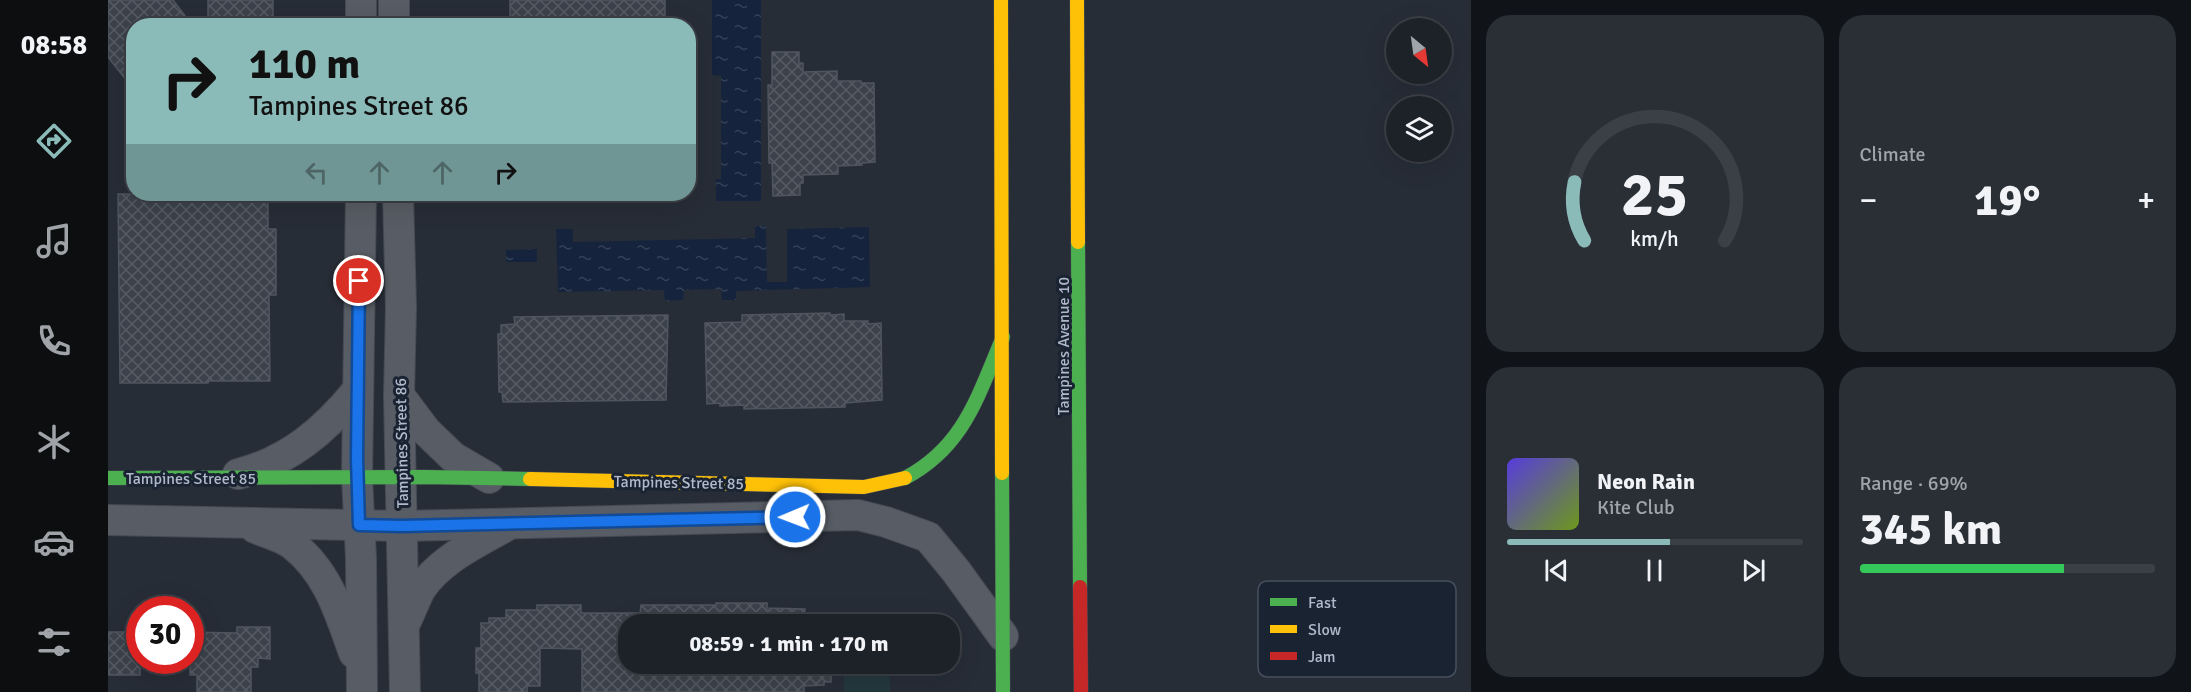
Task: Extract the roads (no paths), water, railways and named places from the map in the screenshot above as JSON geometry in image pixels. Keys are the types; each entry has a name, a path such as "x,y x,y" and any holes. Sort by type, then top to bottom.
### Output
{"main road":[{"path":"1001,0 1003,692"},
{"name":"Tampines Avenue 10","path":"1077,0 1081,692"},
{"name":"Tampines Street 85","path":"108,478 489,478 864,487 903,479 927,467 946,451 961,430 1003,337"}],"street":[{"path":"361,0 361,18"},
{"path":"394,0 394,18"},
{"path":"361,201 357,477 362,684"},
{"name":"Tampines Street 86","path":"398,201 401,308 399,394 405,692"},
{"path":"220,478 262,468 291,452 313,437 357,391"},
{"name":"Tampines Street 85","path":"399,394 426,431 453,457 489,478"},
{"path":"108,520 402,526 858,515 928,537 956,571 1002,636"},
{"path":"242,523 292,544 319,571 327,583 341,617 362,684"},
{"path":"404,625 421,590 445,564 510,524"}],"water":[{"path":"712,0 761,0 761,201 716,201 716,179 721,179 721,76 712,75"},
{"path":"755,226 766,226 767,282 787,282 787,229 869,227 870,287 736,291 736,300 722,300 721,289 684,290 683,300 665,301 664,290 558,292 556,229 573,229 573,242 755,238"},
{"path":"537,249 537,262 506,262 506,250"}]}
